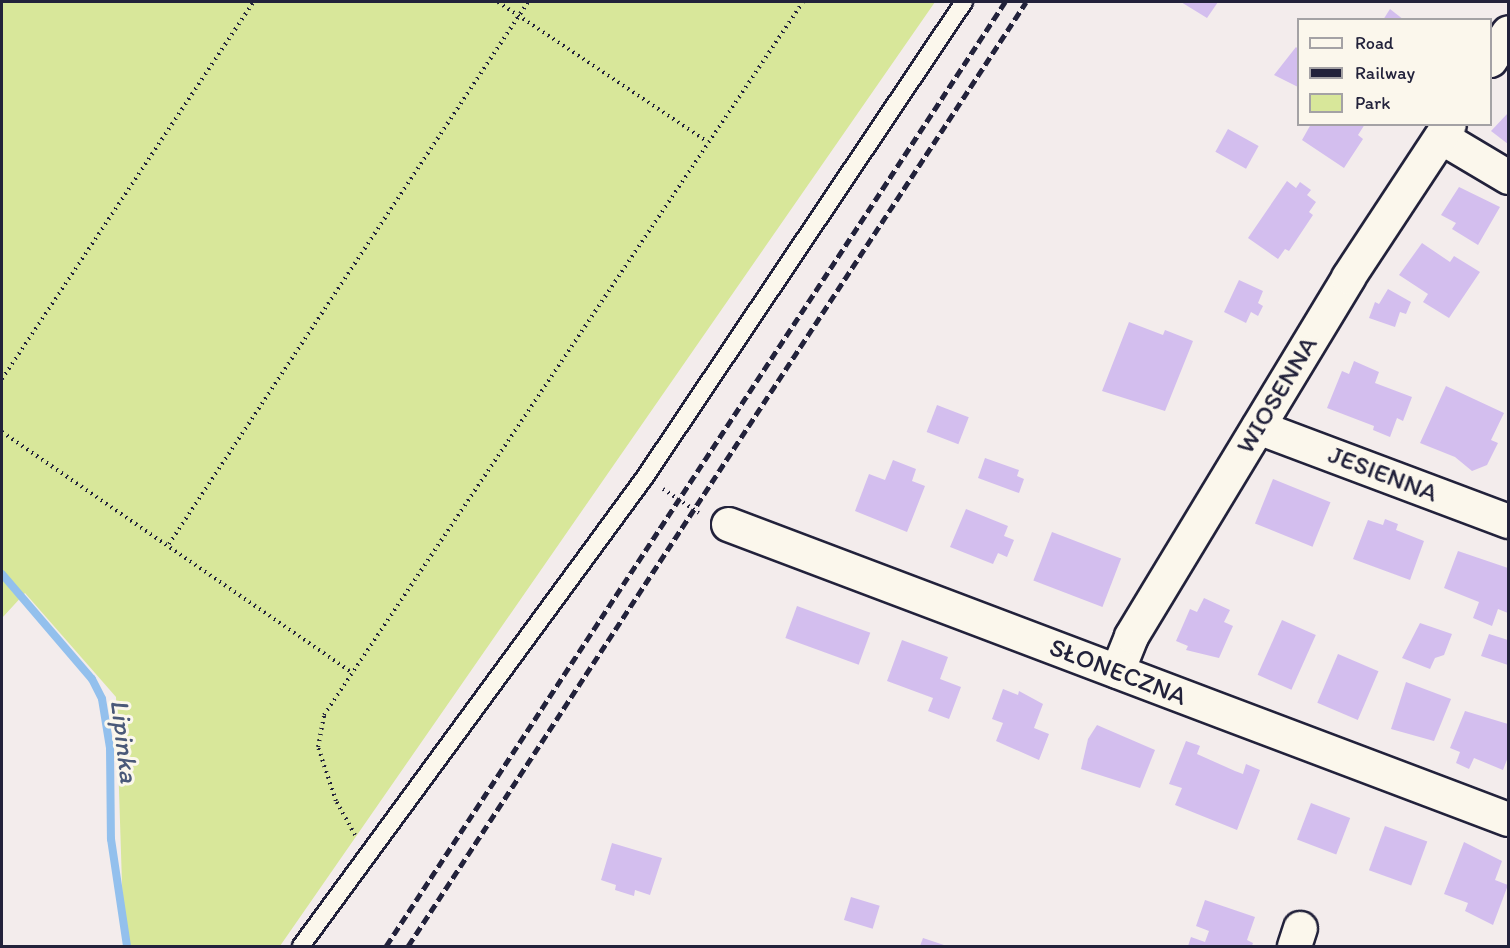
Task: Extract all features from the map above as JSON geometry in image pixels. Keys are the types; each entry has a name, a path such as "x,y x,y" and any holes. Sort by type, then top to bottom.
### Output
{"street":[{"path":"1492,58 1509,32"},
{"path":"1445,131 1509,177"},
{"name":"WIOSENNA","path":"1117,671 1131,636 1348,276 1445,131"},
{"name":"JESIENNA","path":"1258,427 1509,521"},
{"name":"SŁONECZNA","path":"716,519 1509,819"}],"lane":[{"path":"301,946 645,477 964,2"}],"path":[{"path":"2,379 253,2"},
{"path":"498,2 708,142"},
{"path":"169,544 528,2"},
{"path":"371,850 356,836 336,801 318,747 324,715 803,2"},
{"path":"2,432 169,544 353,673"},
{"path":"670,494 716,519"}],"green space":[{"path":"2,2 935,2 280,946 124,946 116,697 25,593 2,618"}],"building":[{"path":"1181,2 1218,2 1207,18"},
{"path":"1390,9 1401,18 1384,18"},
{"path":"1296,47 1297,86 1274,75"},
{"path":"1508,113 1508,144 1491,131"},
{"path":"1310,126 1364,126 1358,135 1363,139 1344,168 1302,140"},
{"path":"1228,129 1259,146 1246,169 1215,152"},
{"path":"1287,181 1296,188 1300,182 1311,190 1307,195 1316,202 1309,212 1313,215 1289,251 1285,249 1278,259 1248,238"},
{"path":"1459,187 1500,207 1478,245 1452,229 1456,223 1441,215"},
{"path":"1422,243 1450,262 1454,256 1480,272 1449,318 1423,302 1428,294 1399,275"},
{"path":"1239,280 1263,291 1258,303 1263,306 1258,316 1251,312 1246,323 1224,312"},
{"path":"1388,289 1411,302 1406,314 1400,312 1395,327 1369,318 1375,302 1379,304"},
{"path":"1129,322 1163,335 1165,330 1193,341 1165,411 1102,391"},
{"path":"1354,361 1379,372 1375,383 1412,397 1403,421 1397,418 1390,437 1373,430 1374,426 1327,408 1342,371 1349,374"},
{"path":"1446,386 1504,413 1491,440 1498,443 1487,465 1472,471 1455,457 1420,443"},
{"path":"937,405 969,417 958,444 927,432"},
{"path":"985,458 1019,470 1017,476 1024,479 1019,493 978,478"},
{"path":"893,460 916,469 912,481 925,486 907,532 855,511 869,474 885,480"},
{"path":"1273,479 1330,502 1313,547 1255,524"},
{"path":"966,509 1008,526 1004,536 1014,540 1007,557 998,553 993,564 950,547"},
{"path":"1385,519 1398,524 1396,530 1424,541 1410,580 1353,559 1368,520 1383,525"},
{"path":"1052,532 1121,559 1102,607 1033,581"},
{"path":"1458,551 1508,568 1508,613 1498,609 1492,626 1473,618 1479,602 1444,588"},
{"path":"1204,598 1230,610 1224,622 1233,626 1219,658 1186,650 1188,646 1176,641 1190,609 1197,612"},
{"path":"797,606 870,633 859,665 785,638"},
{"path":"1282,620 1316,635 1291,690 1258,675"},
{"path":"1420,623 1452,634 1444,655 1435,658 1430,669 1402,658"},
{"path":"1489,634 1508,640 1508,665 1481,656"},
{"path":"902,640 948,657 940,679 961,687 949,719 928,711 933,698 887,681"},
{"path":"1338,654 1379,671 1358,720 1317,703"},
{"path":"1406,682 1451,699 1434,741 1391,729"},
{"path":"1003,689 1018,695 1019,691 1043,704 1034,728 1049,734 1039,760 996,741 1003,723 992,719"},
{"path":"1465,711 1508,724 1508,757 1503,770 1474,758 1469,769 1456,763 1460,752 1450,748"},
{"path":"1097,725 1155,750 1140,788 1081,769 1088,739"},
{"path":"1186,741 1200,746 1197,754 1235,771 1243,774 1246,764 1260,770 1237,830 1175,805 1182,788 1169,784"},
{"path":"1311,803 1350,818 1336,854 1297,839"},
{"path":"1385,826 1427,841 1411,886 1369,870"},
{"path":"1464,842 1502,861 1495,880 1508,885 1493,925 1465,911 1468,903 1444,894"},
{"path":"612,843 662,858 650,895 635,890 634,896 615,890 616,885 601,880"},
{"path":"851,897 880,906 873,929 844,920"},
{"path":"1205,900 1255,917 1247,940 1253,943 1252,946 1188,946 1191,937 1205,942 1209,931 1196,926"},
{"path":"923,938 947,946 920,946"}],"waterway":[{"name":"Lipinka","path":"2,574 92,679 102,699 110,748 111,839 127,946"}],"railway":[{"path":"386,946 1005,2"},
{"path":"408,946 1026,2"}]}
